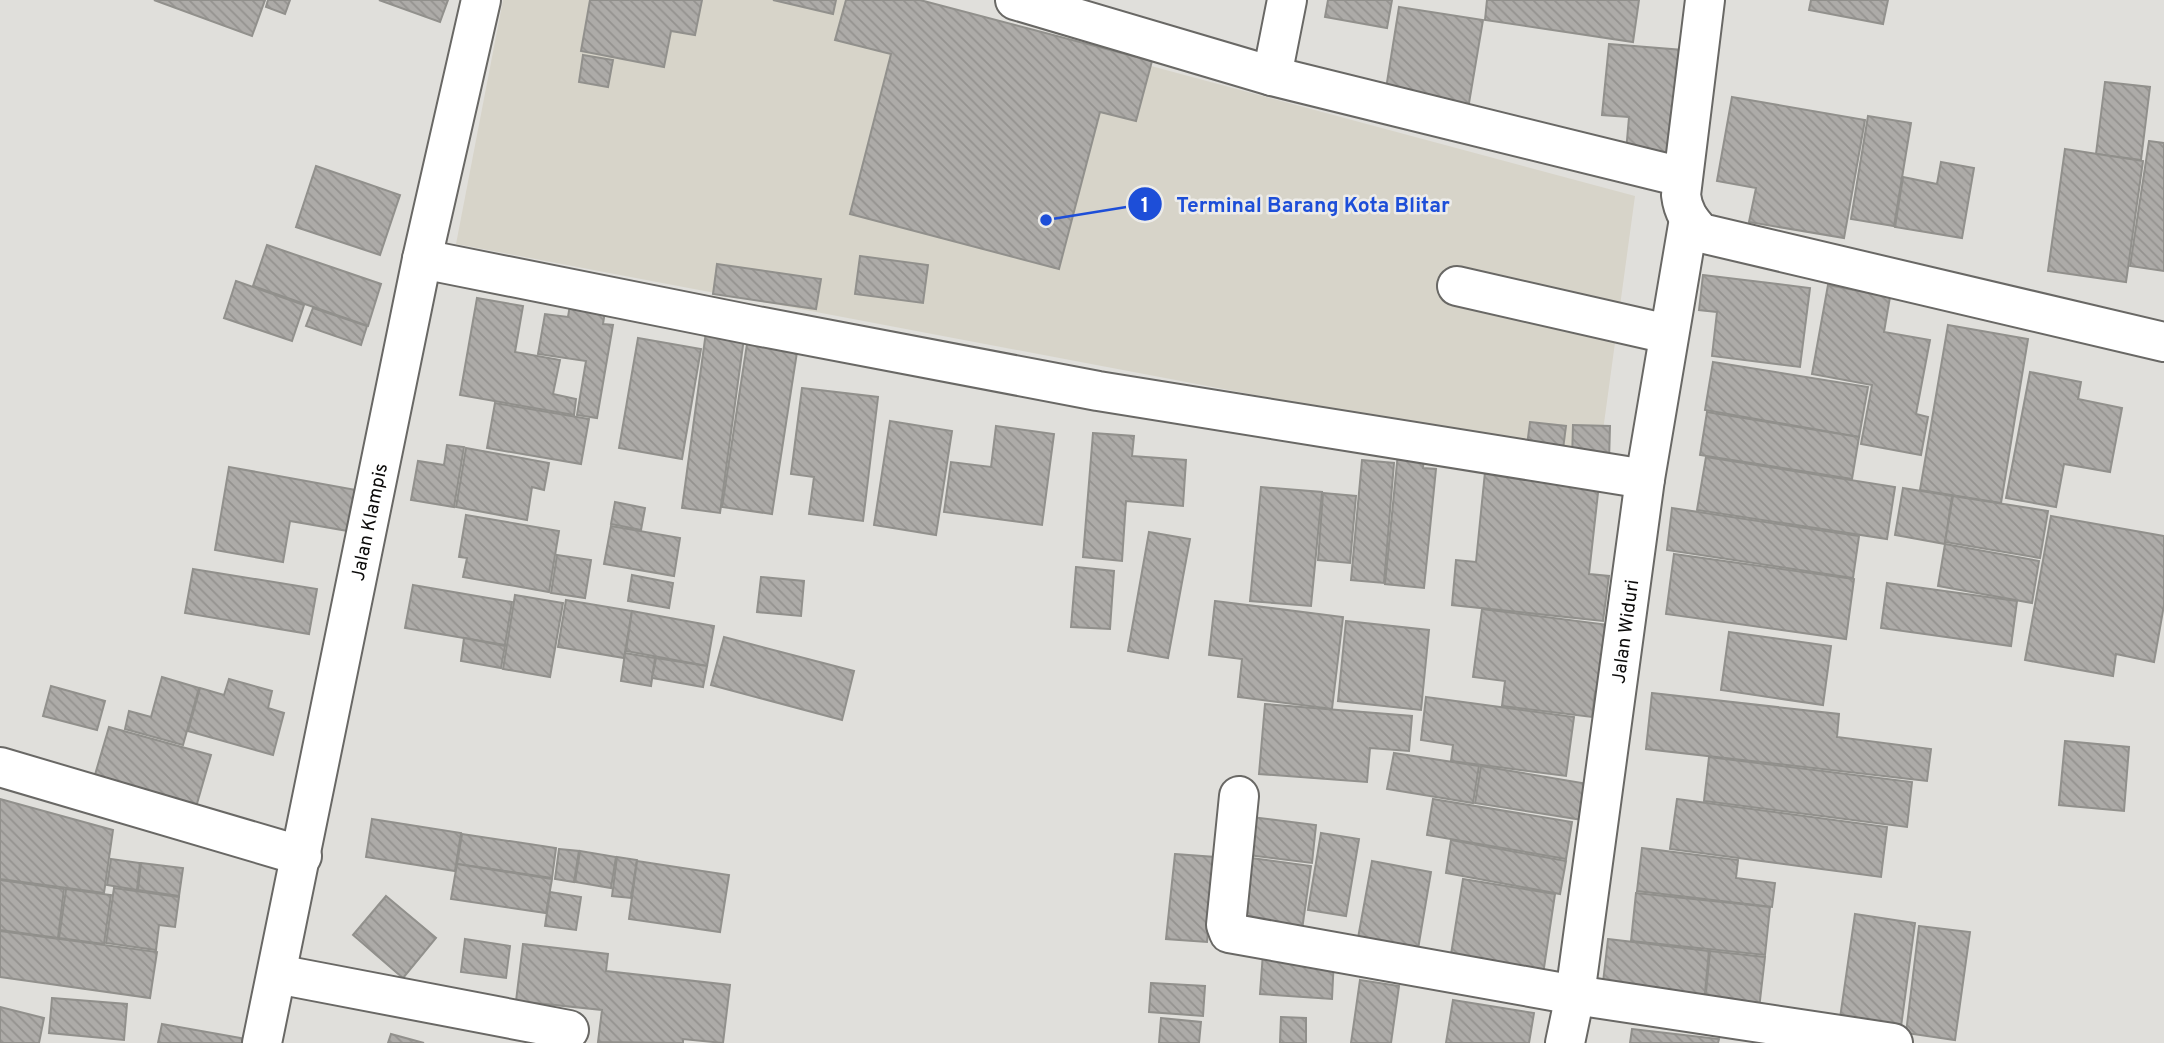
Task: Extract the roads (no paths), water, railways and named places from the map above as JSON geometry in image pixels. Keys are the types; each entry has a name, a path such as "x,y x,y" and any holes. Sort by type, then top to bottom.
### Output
{"street":[{"name":"Jalan Klampis","path":"262,1043 422,259 481,0"},
{"path":"1015,0 1272,76 1682,177"},
{"path":"1272,76 1287,0"},
{"path":"1705,0 1682,177 1683,208 1701,233 2164,342"},
{"name":"Jalan Widuri","path":"1565,1043 1575,995 1644,479 1689,219"},
{"path":"422,259 1098,391 1644,479"},
{"path":"1457,286 1668,334"},
{"path":"0,767 302,856"},
{"path":"1239,796 1226,925 1229,933 1575,995 1894,1043"},
{"path":"277,974 569,1030"}],"place":[{"name":"Terminal Barang Kota Blitar","path":"1046,220"}]}
